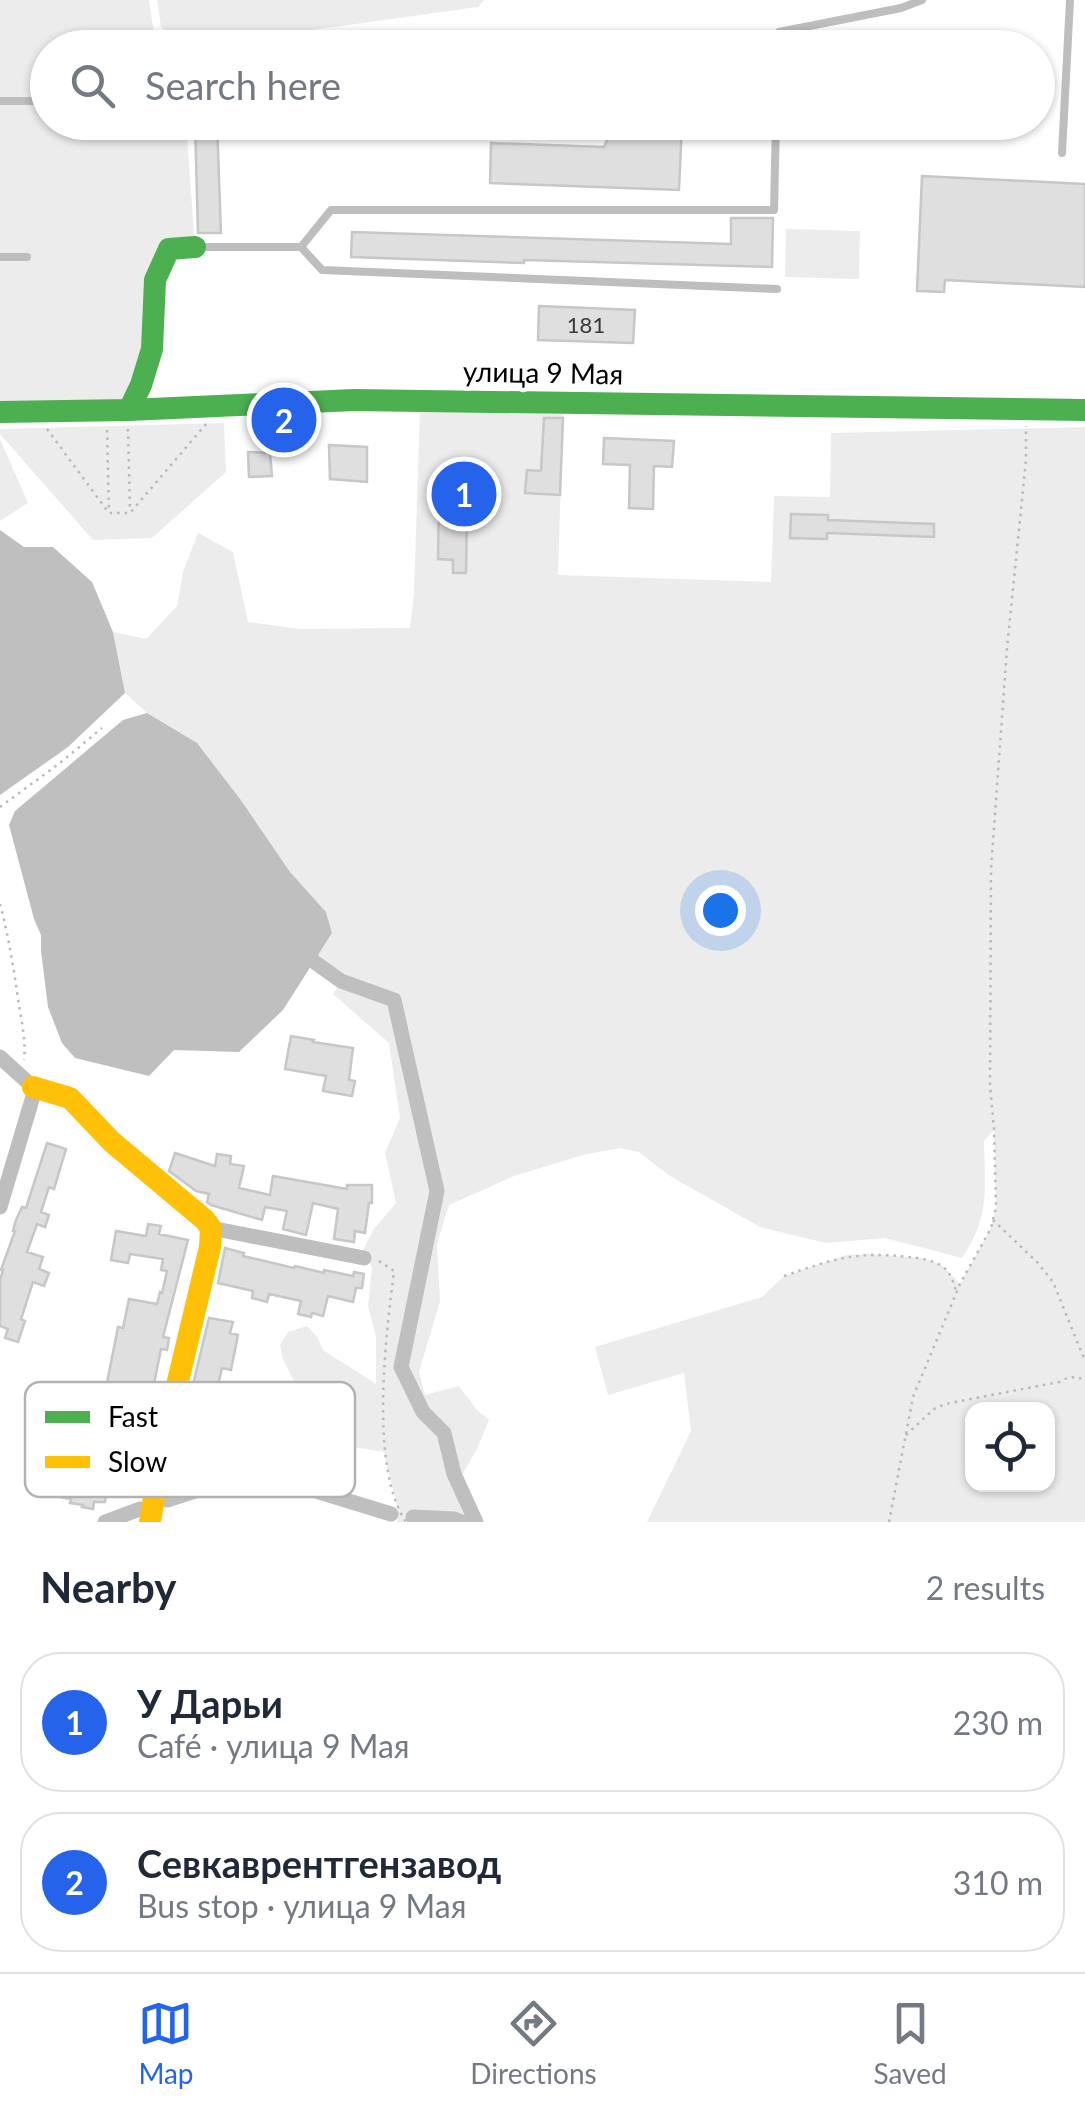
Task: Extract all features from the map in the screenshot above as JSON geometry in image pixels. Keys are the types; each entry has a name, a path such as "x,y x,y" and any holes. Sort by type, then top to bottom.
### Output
{"street":[{"path":"128,418 152,349 155,280 168,249 195,248"},
{"name":"улица 9 Мая","path":"0,412 128,418 354,400 1085,410"},
{"path":"0,1057 28,1082 70,1098 112,1142 210,1228 210,1247 178,1382"},
{"path":"0,1208 33,1101 28,1082"},
{"path":"210,1228 364,1258"},
{"path":"150,1522 154,1497"}],"lane":[{"path":"789,30 901,8 922,0"},
{"path":"1062,153 1070,0"},
{"path":"0,101 30,101"},
{"path":"301,247 331,210 774,210 776,140"},
{"path":"195,248 301,247 322,270 777,288"},
{"path":"0,257 27,257"}],"path":[{"path":"889,1522 913,1397 957,1292 991,1228 996,1206 990,1086 991,870 1006,648 1026,460 1026,409"},
{"path":"128,418 130,513"},
{"path":"109,513 130,513 206,424"},
{"path":"107,426 109,513"},
{"path":"46,428 109,513"},
{"path":"0,808 102,728"},
{"path":"0,904 28,1082"},
{"path":"992,1220 1053,1282 1085,1362"},
{"path":"784,1276 847,1256 894,1255 942,1265 957,1292"},
{"path":"364,1258 381,1262 394,1271 384,1356 384,1451 398,1510 406,1522"},
{"path":"905,1436 945,1404 1069,1377 1085,1380"}],"shaded area":[{"path":"0,0 149,0 153,30 30,30 30,140 187,140 195,247 169,249 129,410 0,412"},
{"path":"157,0 484,0 478,7 311,30 161,27"},
{"path":"786,229 860,231 859,279 785,277"},
{"path":"420,409 563,414 558,575 771,582 774,496 830,497 831,433 1085,427 1085,1522 647,1522 691,1431 684,1373 608,1395 595,1347 762,1297 784,1276 847,1255 921,1258 942,1265 960,1284 991,1228 996,1207 994,1130 984,1141 982,1216 962,1258 885,1238 826,1243 760,1227 670,1176 639,1152 620,1148 514,1176 449,1205 437,1244 440,1301 419,1372 425,1395 459,1386 489,1420 458,1482 476,1522 397,1522 398,1510 384,1452 355,1447 355,1382 294,1382 280,1345 288,1332 307,1326 323,1350 376,1384 376,1337 368,1306 372,1267 362,1252 374,1229 396,1203 385,1153 400,1118 389,1043 333,994 341,981 313,961 332,933 326,912 290,872 197,744 147,713 125,693 113,632 146,639 177,606 183,572 198,533 233,552 248,622 300,629 410,628"},
{"path":"224,423 226,472 152,538 93,540 0,434 0,429"},
{"path":"0,439 28,503 0,521"},
{"path":"0,530 24,547 53,547 92,582 113,632 125,693 68,747 0,795"},
{"path":"147,713 197,743 290,872 326,912 332,933 283,1010 239,1052 174,1050 149,1076 75,1058 62,1043 48,1007 41,935 9,825 15,811 123,720"}],"building":[{"path":"195,140 218,140 221,233 198,233"},
{"path":"607,140 681,140 679,190 490,183 491,143 604,147"},
{"path":"922,176 1085,184 1085,287 945,280 944,292 917,291"},
{"path":"731,218 773,218 772,267 351,257 352,232 731,244"},
{"path":"539,306 635,310 633,343 538,340"},
{"path":"544,418 563,418 560,495 525,493 527,470 541,471"},
{"path":"604,438 674,441 672,467 654,466 653,509 629,508 630,465 603,464"},
{"path":"329,445 367,447 367,482 330,479"},
{"path":"248,452 270,453 272,476 249,477"},
{"path":"447,482 477,482 476,508 467,508 466,573 453,573 453,560 438,559 439,496 447,496"},
{"path":"791,514 828,515 828,520 934,524 934,537 827,533 827,539 790,538"},
{"path":"291,1036 353,1048 349,1080 355,1081 352,1096 323,1091 326,1076 285,1069"},
{"path":"47,1143 66,1149 54,1189 49,1187 41,1212 49,1215 45,1227 37,1224 27,1252 43,1257 39,1269 49,1273 44,1286 33,1282 18,1342 5,1338 8,1329 0,1326 1,1270"},
{"path":"175,1153 215,1166 217,1154 231,1156 230,1164 244,1166 239,1188 270,1195 273,1176 347,1189 347,1185 372,1185 365,1233 355,1231 354,1242 334,1239 338,1209 313,1203 306,1235 283,1229 287,1211 265,1207 262,1220 211,1205 207,1202 209,1194 196,1191 169,1171"},
{"path":"148,1224 161,1226 159,1234 188,1240 163,1337 169,1338 167,1350 161,1349 154,1382 107,1382 118,1327 123,1328 129,1299 157,1304 167,1271 161,1270 163,1259 130,1254 128,1263 111,1260 116,1231 146,1236"},
{"path":"225,1248 294,1268 364,1274 362,1288 356,1288 353,1302 328,1296 323,1316 298,1314 301,1301 269,1294 267,1302 252,1298 253,1291 218,1283"},
{"path":"209,1318 233,1322 230,1333 238,1335 231,1370 222,1368 219,1382 194,1382"},
{"path":"59,1497 106,1497 105,1502 94,1502 93,1509 70,1503 71,1499"}],"waterway":[{"path":"313,961 341,981 394,1000 437,1191 401,1367 423,1412 444,1433 454,1474 476,1522"},
{"path":"167,1500 176,1497"},
{"path":"336,1497 391,1514"},
{"path":"105,1522 140,1509"},
{"path":"413,1517 461,1522"}],"traffic: fast":[{"path":"129,410 152,349 155,280 169,249 195,247"},
{"path":"0,412 354,400 1085,410"}],"traffic: slow":[{"path":"33,1087 70,1098 112,1142 211,1228 210,1247 178,1382"},
{"path":"150,1522 154,1497"}],"place":[{"name":"Севкаврентгензавод","path":"284,420"},
{"name":"У Дарьи","path":"464,494"}]}
